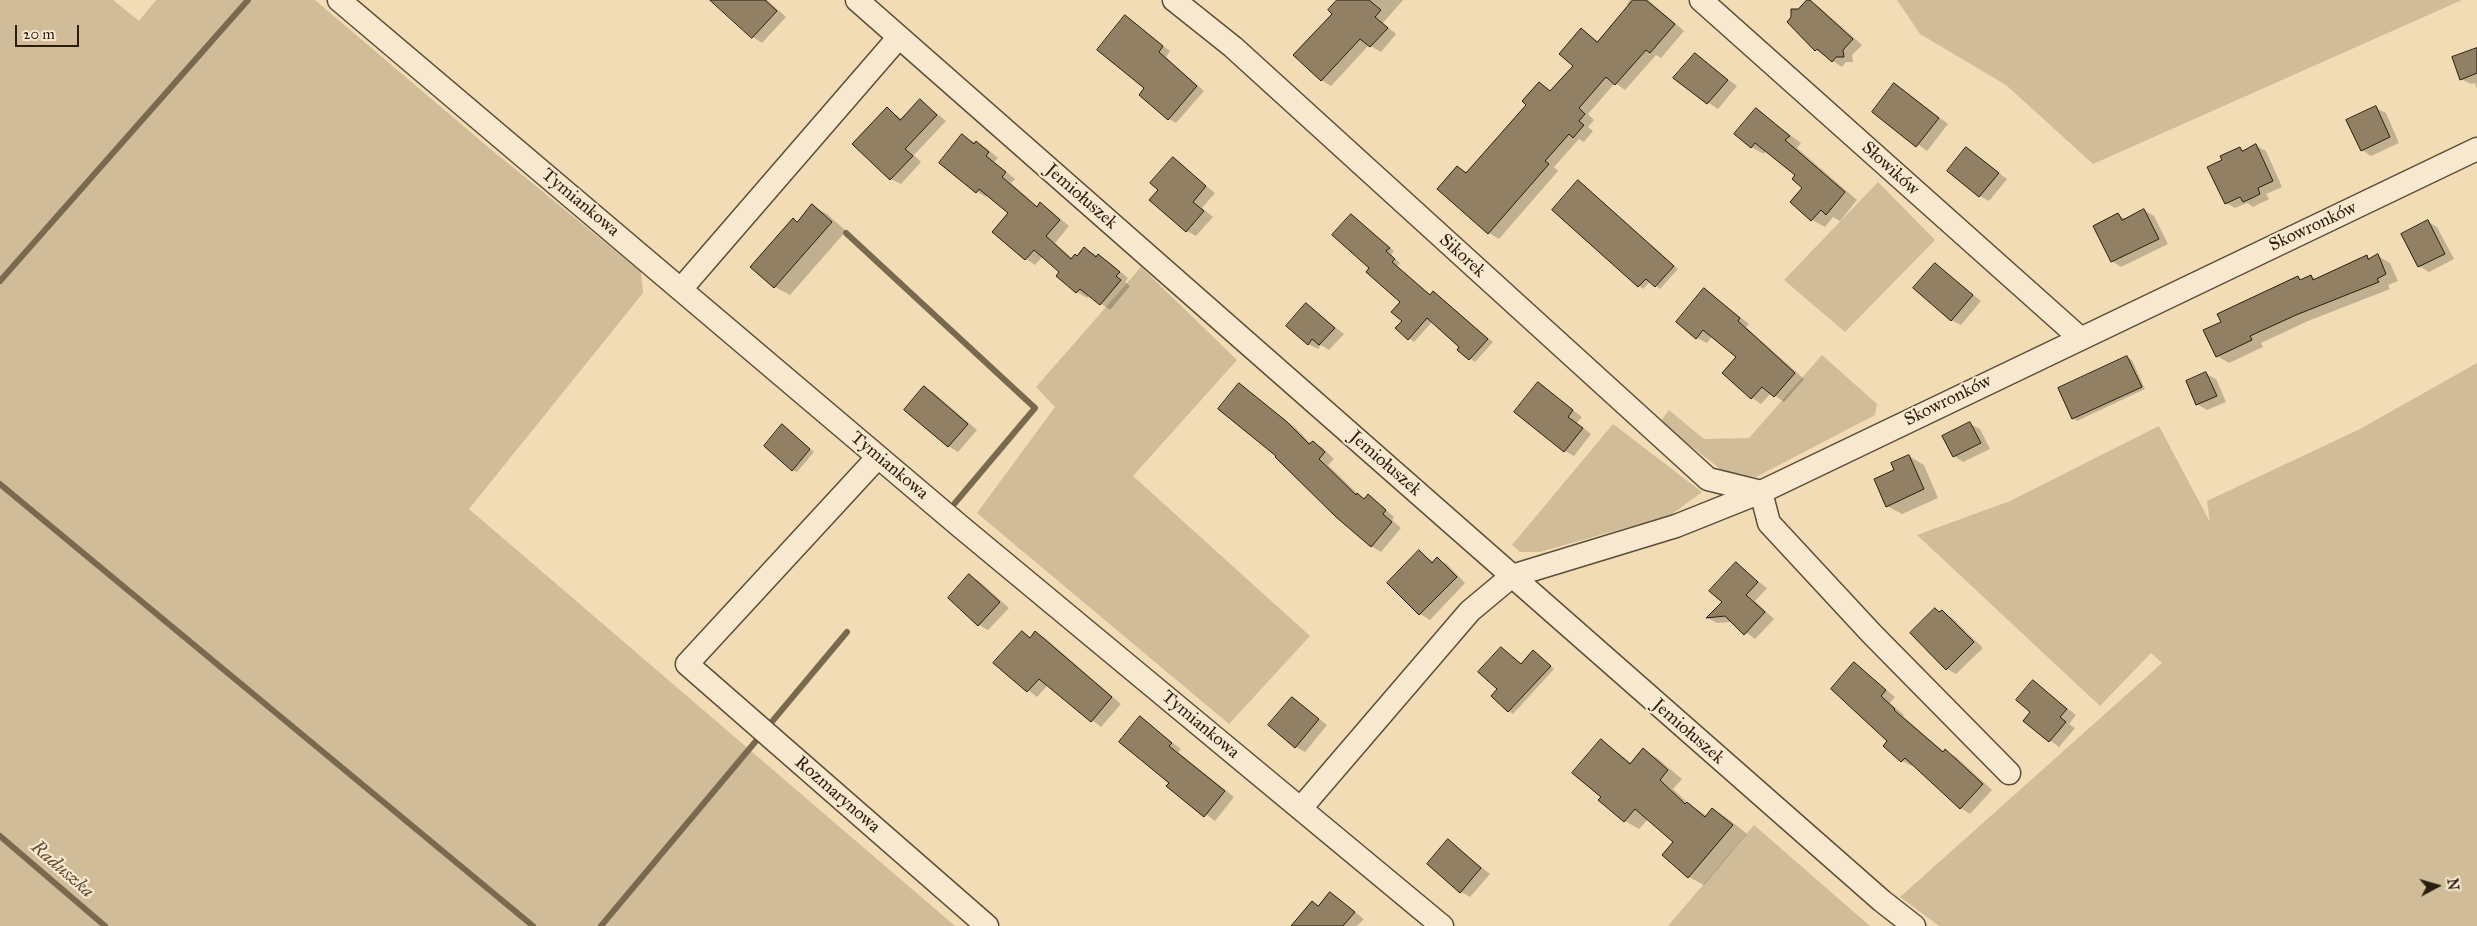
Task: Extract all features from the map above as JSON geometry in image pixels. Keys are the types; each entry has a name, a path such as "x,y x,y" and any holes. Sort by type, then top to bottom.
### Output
{"street":[{"name":"Tymiankowa","path":"339,0 878,457 1442,926"},
{"name":"Jemiołuszek","path":"857,0 1852,875 1914,926"},
{"name":"Sikorek","path":"1174,0 1233,47 1708,479 1760,492"},
{"name":"Słowików","path":"1701,0 2080,338"},
{"path":"681,289 899,37"},
{"name":"Skowronków","path":"1512,576 1676,526 1760,492 2477,149"},
{"name":"Rozmarynowa","path":"878,457 687,664 987,926"},
{"path":"1760,492 1769,523 1872,634 2009,773"},
{"path":"1300,808 1470,611 1512,576"}],"shaded area":[{"path":"0,0 113,0 139,21 156,0 315,0 488,147 641,272 643,293 469,509 955,926 0,926"},
{"path":"1897,0 2462,0 2093,164 2006,85 1920,34"},
{"path":"1878,182 1935,240 1845,332 1784,280"},
{"path":"1141,267 1237,360 1133,476 1310,636 1229,724 977,513 1055,407 1036,387"},
{"path":"1822,355 1877,404 1875,415 1756,477 1724,472 1660,422 1669,410 1704,439 1749,438"},
{"path":"2477,363 2477,926 1939,926 1900,897 2162,663 2151,653 2100,706 1917,535 2010,501 2159,426 2210,522 2207,501 2360,429"},
{"path":"1613,424 1702,492 1671,515 1540,552 1520,552 1512,545"},
{"path":"1754,825 1870,926 1668,926"}],"building":[{"path":"710,0 765,0 777,11 752,38"},
{"path":"1337,0 1369,0 1381,10 1375,17 1388,28 1370,47 1360,39 1321,81 1293,55 1332,14 1328,10"},
{"path":"1633,0 1646,0 1675,24 1650,53 1646,50 1615,85 1606,77 1579,108 1585,114 1579,121 1584,125 1573,138 1569,134 1545,161 1549,164 1488,234 1437,189 1457,166 1466,173 1526,105 1522,101 1539,82 1550,91 1573,66 1559,54 1581,28 1597,42"},
{"path":"1807,0 1810,0 1853,39 1843,50 1844,57 1836,57 1832,62 1817,49 1815,51 1787,22 1791,17 1791,9 1798,9"},
{"path":"1125,15 1163,46 1159,52 1197,86 1168,120 1139,95 1144,88 1097,50"},
{"path":"2477,48 2477,73 2460,80 2452,57"},
{"path":"1695,53 1728,80 1707,104 1673,78"},
{"path":"1894,83 1939,118 1916,147 1872,112"},
{"path":"920,99 937,115 905,149 913,156 890,180 852,144 887,107 900,120"},
{"path":"2376,106 2390,137 2361,151 2346,120"},
{"path":"1756,108 1790,136 1785,140 1845,192 1826,215 1821,210 1811,221 1790,202 1802,188 1792,179 1795,175 1755,143 1751,148 1734,134"},
{"path":"962,134 974,144 976,141 989,152 986,156 1006,172 1002,177 1037,207 1040,202 1060,220 1046,236 1071,259 1075,254 1077,256 1084,247 1096,257 1098,254 1120,272 1116,276 1121,280 1100,305 1080,289 1076,293 1056,276 1059,272 1034,250 1025,260 992,232 1008,213 979,189 976,193 939,163"},
{"path":"2256,144 2273,181 2258,188 2260,194 2252,198 2243,202 2240,197 2225,204 2207,167 2222,160 2220,156 2240,147 2242,151"},
{"path":"1966,147 1999,173 1979,197 1947,171"},
{"path":"1173,157 1206,186 1193,202 1204,211 1186,232 1149,200 1158,190 1150,183"},
{"path":"1578,180 1674,266 1655,287 1646,279 1638,287 1552,210"},
{"path":"812,204 832,222 774,288 750,267 793,218 797,222"},
{"path":"2144,209 2159,239 2111,262 2093,226 2118,213 2122,220"},
{"path":"1351,214 1390,248 1386,251 1395,259 1392,262 1430,295 1433,291 1488,339 1469,360 1457,350 1459,347 1427,318 1408,340 1395,328 1402,321 1391,312 1400,302 1366,272 1369,268 1332,235"},
{"path":"2428,220 2445,254 2418,267 2401,234"},
{"path":"2378,254 2386,274 2377,279 2379,282 2296,315 2250,336 2252,340 2216,357 2203,330 2221,322 2217,314 2298,276 2300,280 2311,275 2313,280 2367,255 2368,259"},
{"path":"1935,263 1973,295 1951,321 1913,288"},
{"path":"1704,288 1740,318 1738,321 1795,373 1774,397 1762,387 1751,399 1722,373 1736,357 1703,330 1696,339 1676,322"},
{"path":"1306,303 1335,328 1319,345 1312,339 1308,345 1286,326"},
{"path":"2127,356 2142,387 2072,419 2058,388"},
{"path":"2206,372 2217,396 2196,405 2186,381"},
{"path":"1538,382 1573,410 1568,417 1583,428 1564,452 1514,412"},
{"path":"1239,383 1286,421 1309,444 1313,441 1325,452 1319,459 1356,495 1357,493 1364,499 1368,494 1386,510 1383,514 1392,522 1371,547 1336,517 1276,456 1218,409"},
{"path":"924,386 968,424 948,447 904,410"},
{"path":"1970,422 1981,443 1953,457 1942,436"},
{"path":"782,424 810,449 792,471 764,446"},
{"path":"1909,455 1924,489 1886,507 1874,479 1894,470 1891,463"},
{"path":"1419,550 1432,563 1437,557 1457,577 1419,615 1387,583"},
{"path":"1736,562 1758,582 1746,595 1765,612 1744,635 1725,616 1706,618 1722,602 1709,591"},
{"path":"969,574 1000,602 978,626 948,598"},
{"path":"1935,608 1939,612 1942,610 1974,642 1946,670 1910,633"},
{"path":"1022,631 1030,638 1035,631 1112,697 1091,722 1039,679 1027,692 993,663"},
{"path":"1501,647 1521,664 1533,650 1551,666 1508,712 1491,696 1497,689 1478,672"},
{"path":"1854,662 1886,690 1881,696 1894,710 1943,752 1945,749 1983,784 1960,809 1905,758 1901,762 1883,746 1887,741 1831,689"},
{"path":"2033,680 2067,709 2060,717 2066,722 2049,742 2023,721 2030,712 2016,700"},
{"path":"1292,697 1319,719 1295,748 1268,725"},
{"path":"1140,716 1172,743 1169,746 1225,791 1204,817 1166,786 1169,783 1119,742"},
{"path":"1601,739 1630,764 1643,748 1668,770 1660,780 1685,804 1687,802 1705,817 1712,808 1733,825 1688,878 1662,855 1673,842 1635,809 1624,822 1598,800 1601,797 1572,773"},
{"path":"1448,839 1481,868 1460,893 1427,864"},
{"path":"1330,892 1355,912 1343,926 1291,926 1312,901 1318,906"}],"waterway":[{"path":"0,281 248,0"},
{"path":"846,233 1035,408 955,503"},
{"path":"0,484 533,926"},
{"path":"770,724 847,632"},
{"path":"601,926 756,741"},
{"name":"Raduszka","path":"0,836 105,926"}]}
